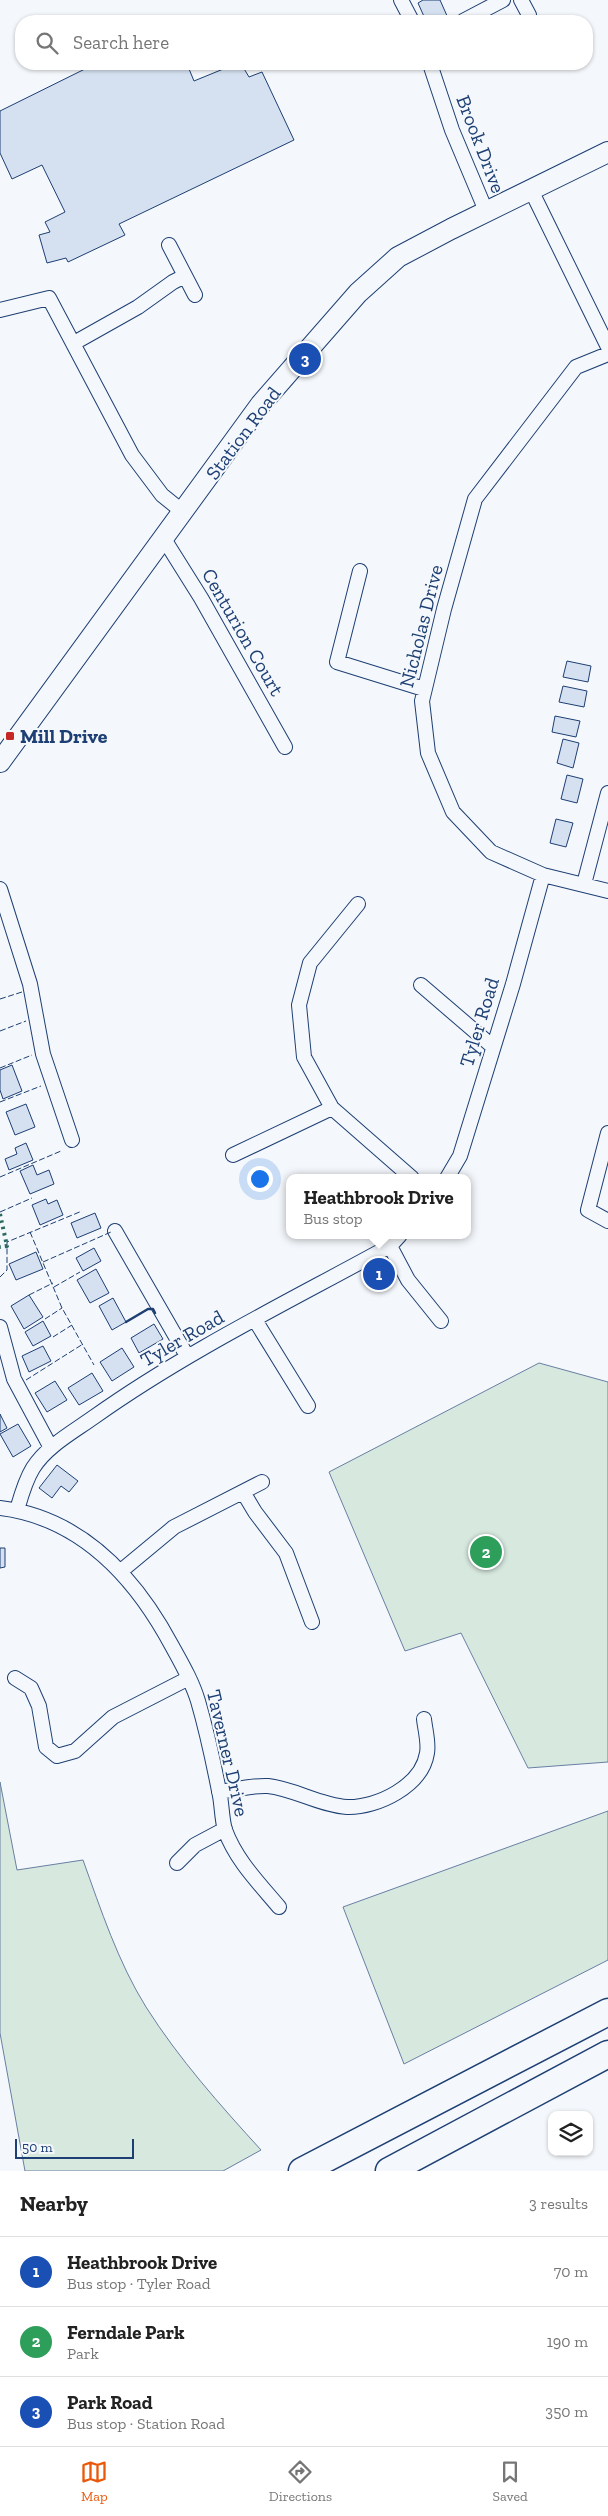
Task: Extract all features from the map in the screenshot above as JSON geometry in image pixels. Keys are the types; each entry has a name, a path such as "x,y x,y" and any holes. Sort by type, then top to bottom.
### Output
{"highway":[{"path":"302,2171 608,2012"},
{"path":"389,2171 608,2054"}],"street":[{"path":"401,0 409,15"},
{"path":"475,15 504,0"},
{"path":"521,0 529,15"},
{"name":"Brook Drive","path":"432,70 452,130 486,211"},
{"name":"Station Road","path":"0,762 261,404 358,293 398,258 486,211 608,152"},
{"path":"530,190 608,347"},
{"path":"169,245 184,276 196,295"},
{"path":"74,343 138,307 184,276"},
{"path":"0,310 49,298 132,455 162,495 182,512"},
{"name":"Nicholas Drive","path":"608,354 576,367 475,499 422,701 428,753 453,812 491,852 542,875 608,891"},
{"name":"Centurion Court","path":"164,538 201,598 285,746"},
{"path":"360,571 337,662 424,689"},
{"path":"584,884 608,793"},
{"name":"Tyler Road","path":"449,1174 460,1156 492,1046 513,984 542,875"},
{"path":"0,889 30,984 43,1054 72,1140"},
{"path":"358,904 310,963 299,1005 304,1057 332,1108 407,1174"},
{"path":"421,985 492,1046"},
{"path":"233,1155 332,1108"},
{"path":"608,1133 588,1210 608,1221"},
{"path":"115,1231 187,1356"},
{"name":"Tyler Road","path":"16,1510 24,1486 34,1467 51,1448 137,1387 187,1356 390,1246 396,1239"},
{"path":"390,1246 408,1280 441,1321"},
{"path":"255,1320 308,1406"},
{"path":"0,1327 3,1347 14,1378 51,1448"},
{"path":"121,1571 174,1527 262,1482"},
{"path":"243,1492 255,1512 286,1553 312,1622"},
{"name":"Taverner Drive","path":"0,1508 16,1510 44,1518 67,1528 121,1571 140,1592 159,1621 190,1678 198,1700 219,1792 225,1829 239,1859 279,1906"},
{"path":"14,1678 31,1688 39,1706 46,1747 57,1756 75,1751 114,1717 190,1678"},
{"path":"219,1792 268,1786 318,1801 347,1807 368,1804 392,1796 415,1780 427,1754 424,1719"},
{"path":"177,1863 195,1845 225,1829"}],"shaded area":[{"path":"539,1363 608,1382 608,1762 528,1768 461,1633 405,1651 329,1472"},
{"path":"0,1782 17,1870 83,1860 103,1917 127,1972 146,2007 186,2063 215,2099 261,2150 223,2171 25,2171 0,2033"},
{"path":"608,1811 608,1960 404,2064 343,1907"}],"building":[{"path":"423,0 440,0 447,15 423,15 418,3"},
{"path":"83,70 189,70 194,81 221,70 245,70 249,77 262,72 294,140 119,224 125,235 68,262 66,258 47,263 39,235 50,232 45,222 65,212 42,165 12,179 0,153 0,111"},
{"path":"567,661 591,666 588,682 563,677"},
{"path":"563,686 587,691 584,707 559,702"},
{"path":"555,716 580,721 576,737 552,732"},
{"path":"563,739 579,743 573,768 557,763"},
{"path":"567,775 583,779 577,803 561,799"},
{"path":"556,819 573,823 566,847 550,843"},
{"path":"12,1065 22,1091 3,1099 0,1090 0,1070"},
{"path":"26,1104 35,1127 15,1135 6,1112"},
{"path":"26,1143 33,1160 9,1170 5,1159 17,1154 15,1148"},
{"path":"33,1165 37,1175 49,1170 54,1184 30,1194 20,1171"},
{"path":"46,1199 48,1204 57,1200 63,1215 40,1225 32,1205"},
{"path":"95,1213 101,1228 77,1238 71,1223"},
{"path":"94,1248 101,1261 83,1271 76,1258"},
{"path":"36,1252 43,1269 16,1280 9,1264"},
{"path":"96,1269 109,1293 90,1303 77,1280"},
{"path":"29,1295 43,1317 24,1329 11,1306"},
{"path":"113,1298 126,1322 112,1330 99,1306"},
{"path":"43,1321 51,1336 33,1346 25,1332"},
{"path":"154,1324 163,1339 139,1353 131,1338"},
{"path":"43,1346 51,1361 29,1372 22,1356"},
{"path":"122,1348 134,1367 112,1381 100,1362"},
{"path":"92,1373 103,1391 79,1405 68,1388"},
{"path":"55,1381 67,1400 47,1412 35,1393"},
{"path":"0,1414 7,1428 0,1432"},
{"path":"18,1424 31,1446 13,1457 0,1434"},
{"path":"57,1465 78,1481 69,1492 61,1486 52,1498 39,1488"},
{"path":"0,1548 5,1548 5,1567 0,1568"}],"hedge":[{"path":"0,1214 7,1246 0,1247"}],"fence":[{"path":"0,999 22,992"},
{"path":"0,1031 26,1021"},
{"path":"0,1068 32,1055"},
{"path":"0,1102 41,1086"},
{"path":"0,1177 61,1151"},
{"path":"0,1212 32,1198"},
{"path":"0,1277 7,1270 7,1242 82,1211"},
{"path":"30,1232 62,1308 94,1365"},
{"path":"43,1262 111,1232"},
{"path":"54,1287 80,1272"},
{"path":"29,1295 53,1283"},
{"path":"45,1319 62,1308"},
{"path":"53,1337 72,1325"},
{"path":"26,1380 83,1344"}],"wall":[{"path":"126,1322 148,1309 153,1309 155,1313"}],"place":[{"name":"Park Road","path":"305,359"},
{"name":"Mill Drive","path":"10,736"},
{"name":"Heathbrook Drive","path":"379,1274"},
{"name":"Ferndale Park","path":"486,1552"}]}
